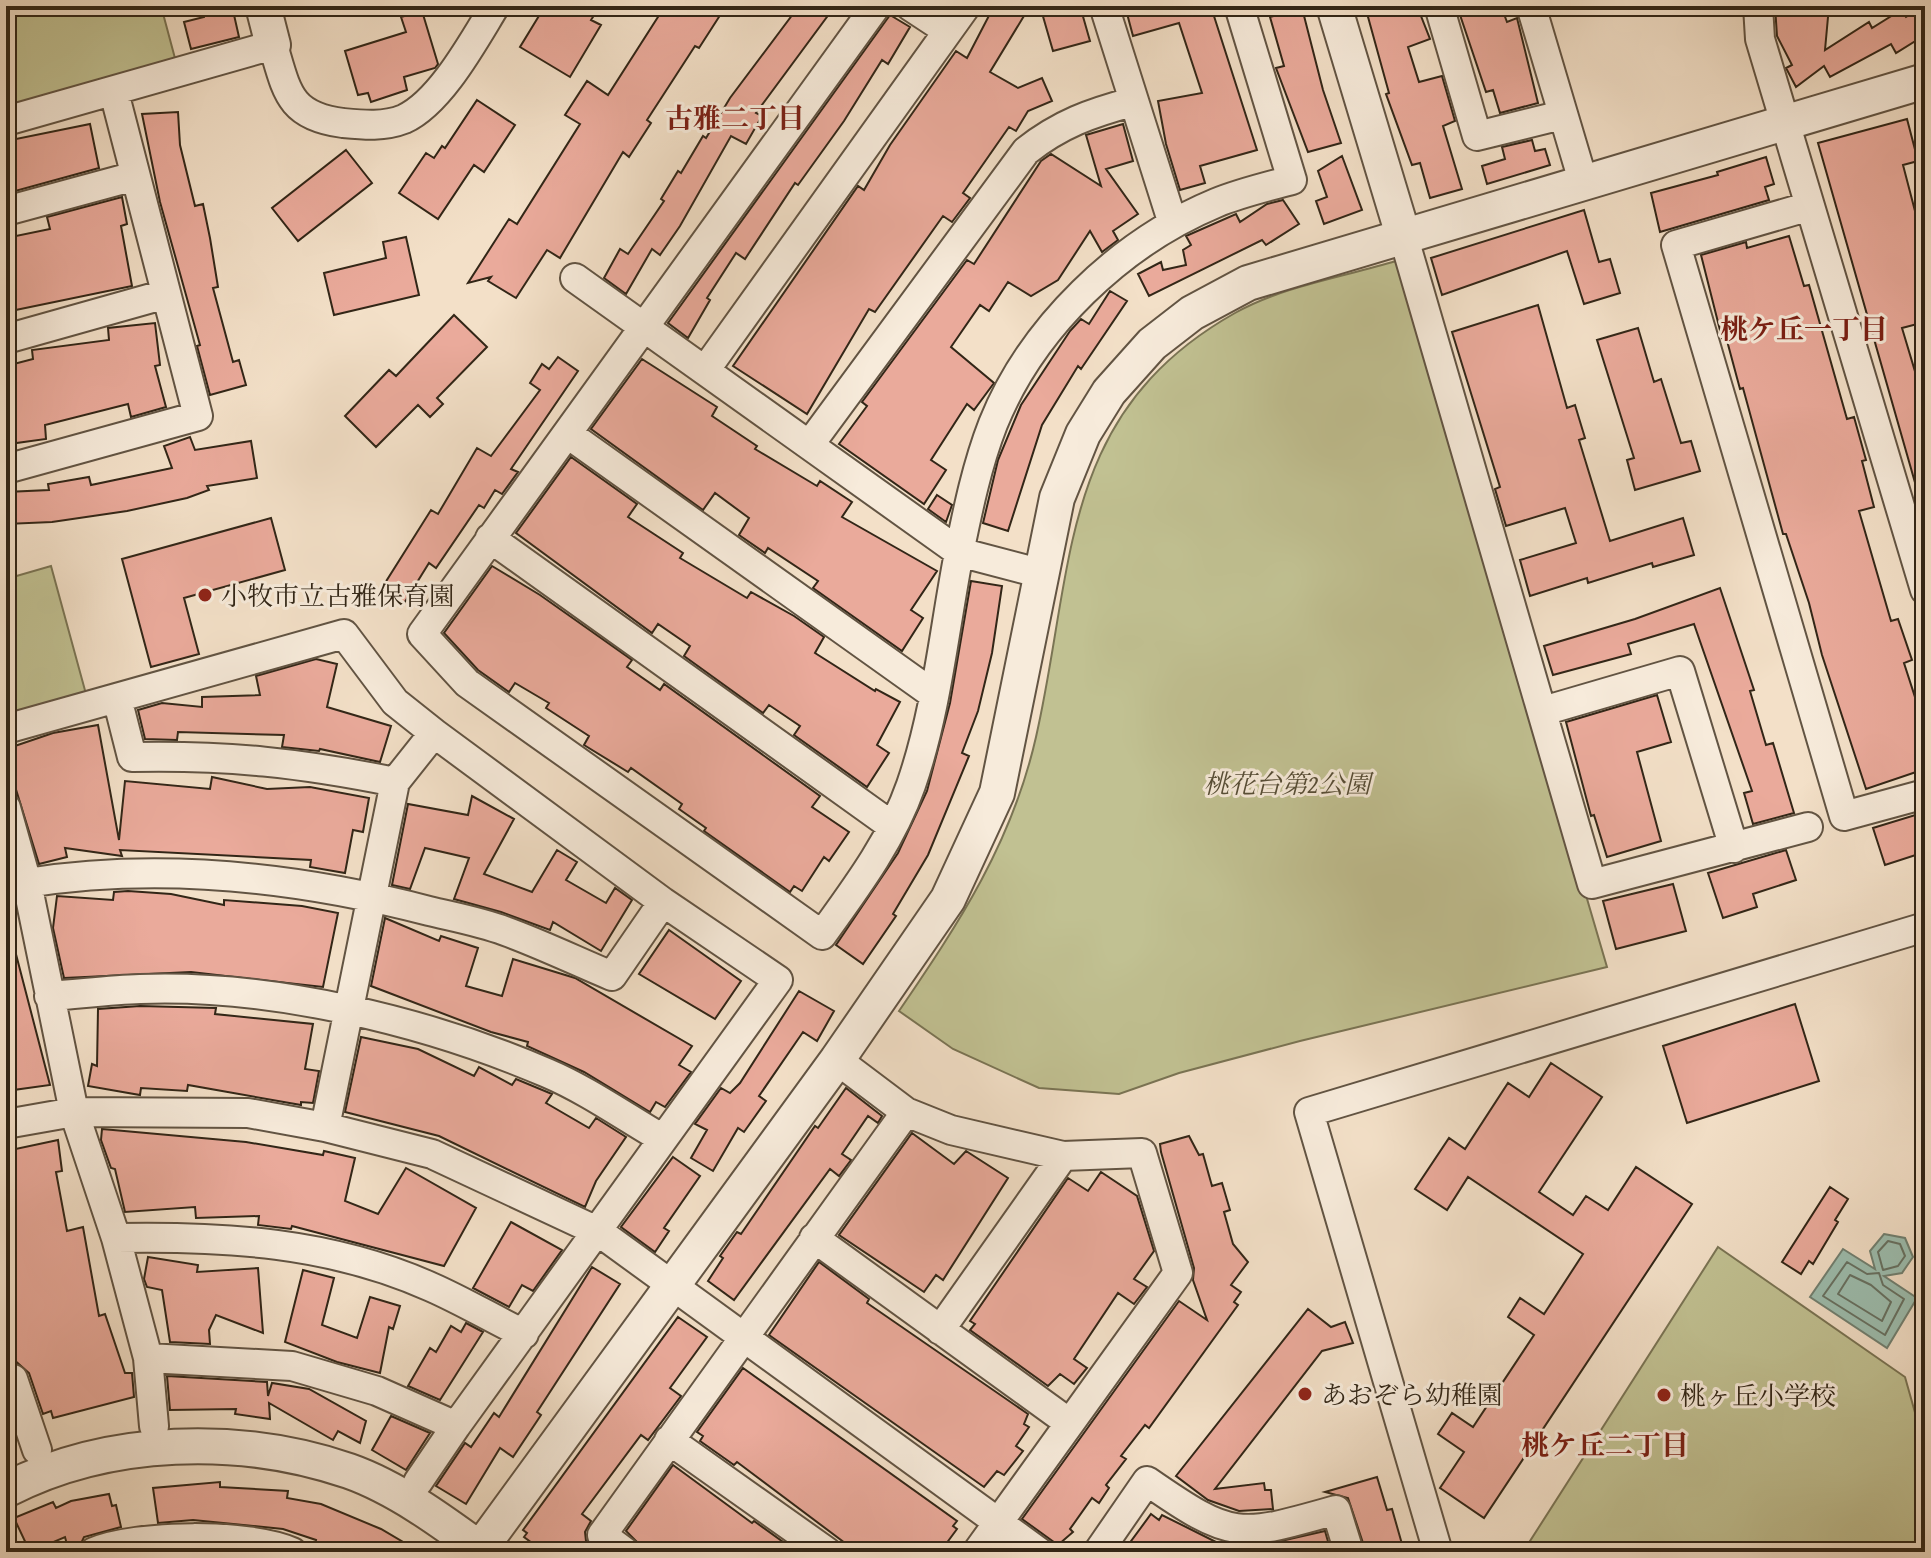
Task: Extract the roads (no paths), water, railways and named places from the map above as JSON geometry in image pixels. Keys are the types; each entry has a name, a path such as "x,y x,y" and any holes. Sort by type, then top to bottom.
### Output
{"street":[{"path":"263,6 288,97 307,114 329,121 383,125 406,118 434,96 495,6"},
{"path":"876,6 422,634 467,683 822,935 874,862 911,786 933,694 978,466 994,422 1017,376 1046,334 1078,298 1116,264 1173,224 1216,203 1292,180 1239,6"},
{"path":"910,6 948,31"},
{"path":"706,369 966,6"},
{"path":"1104,6 1173,224"},
{"path":"1334,6 1592,884 1808,827"},
{"path":"1439,6 1477,136 1562,115"},
{"path":"1531,6 1583,181"},
{"path":"1758,6 1760,39 1810,206 1914,510 1925,590"},
{"path":"6,121 273,45"},
{"path":"6,1490 31,1478 97,1457 158,1448 219,1448 285,1454 351,1472 409,1502 480,1551 837,1060 948,899 991,807 1010,745 1057,498 1083,434 1109,392 1152,344 1192,313 1248,283 1925,81"},
{"path":"6,469 198,416 114,92"},
{"path":"810,444 1026,151 1055,128 1084,115 1132,102"},
{"path":"6,211 135,176"},
{"path":"1810,206 1676,245 1844,816 1925,794"},
{"path":"575,278 959,552 1043,574"},
{"path":"6,339 166,294"},
{"path":"568,434 933,694"},
{"path":"490,538 892,826"},
{"path":"6,729 344,634 395,702 663,902 778,980 418,1482"},
{"path":"1543,711 1680,671 1734,848"},
{"path":"117,698 132,757 217,755 305,764 395,782"},
{"path":"325,1127 395,782 434,733"},
{"path":"6,808 27,883 74,1112 116,1238 148,1358 154,1426"},
{"path":"27,883 88,873 191,873 284,881 372,896 504,931 612,976 663,902"},
{"path":"1438,1552 1309,1112 1925,927"},
{"path":"49,996 142,989 254,995 349,1011 427,1031 549,1074 663,1139"},
{"path":"837,1060 906,1112 951,1130 1063,1156 1142,1153 1178,1273 977,1552"},
{"path":"6,1124 74,1112 248,1113 325,1127 432,1154 599,1232 1039,1552"},
{"path":"625,1552 602,1535 906,1112"},
{"path":"940,1330 1063,1156"},
{"path":"116,1238 203,1236 261,1242 355,1260 430,1286 524,1334"},
{"path":"814,1238 1068,1422"},
{"path":"148,1358 292,1366 377,1391 456,1426"},
{"path":"8,1372 37,1450"},
{"path":"669,1440 827,1552"},
{"path":"1098,1552 1147,1481 1217,1525 1244,1531 1270,1529 1336,1510 1349,1552"},
{"path":"103,1550 211,1538 292,1552"}],"water":[{"path":"1884,1234 1905,1238 1913,1257 1902,1273 1884,1276 1917,1298 1887,1348 1810,1297 1843,1249 1875,1269 1870,1251"}],"place":[{"name":"小牧市立古雅保育園","path":"205,595"},
{"name":"あおぞら幼稚園","path":"1305,1394"},
{"name":"桃ヶ丘小学校","path":"1664,1395"}],"district":[{"name":"古雅二丁目","path":"735,117"},
{"name":"桃ケ丘一丁目","path":"1804,328"},
{"name":"桃ケ丘二丁目","path":"1605,1444"}],"park label":[{"name":"桃花台第2公園","path":"1287,783"}]}
